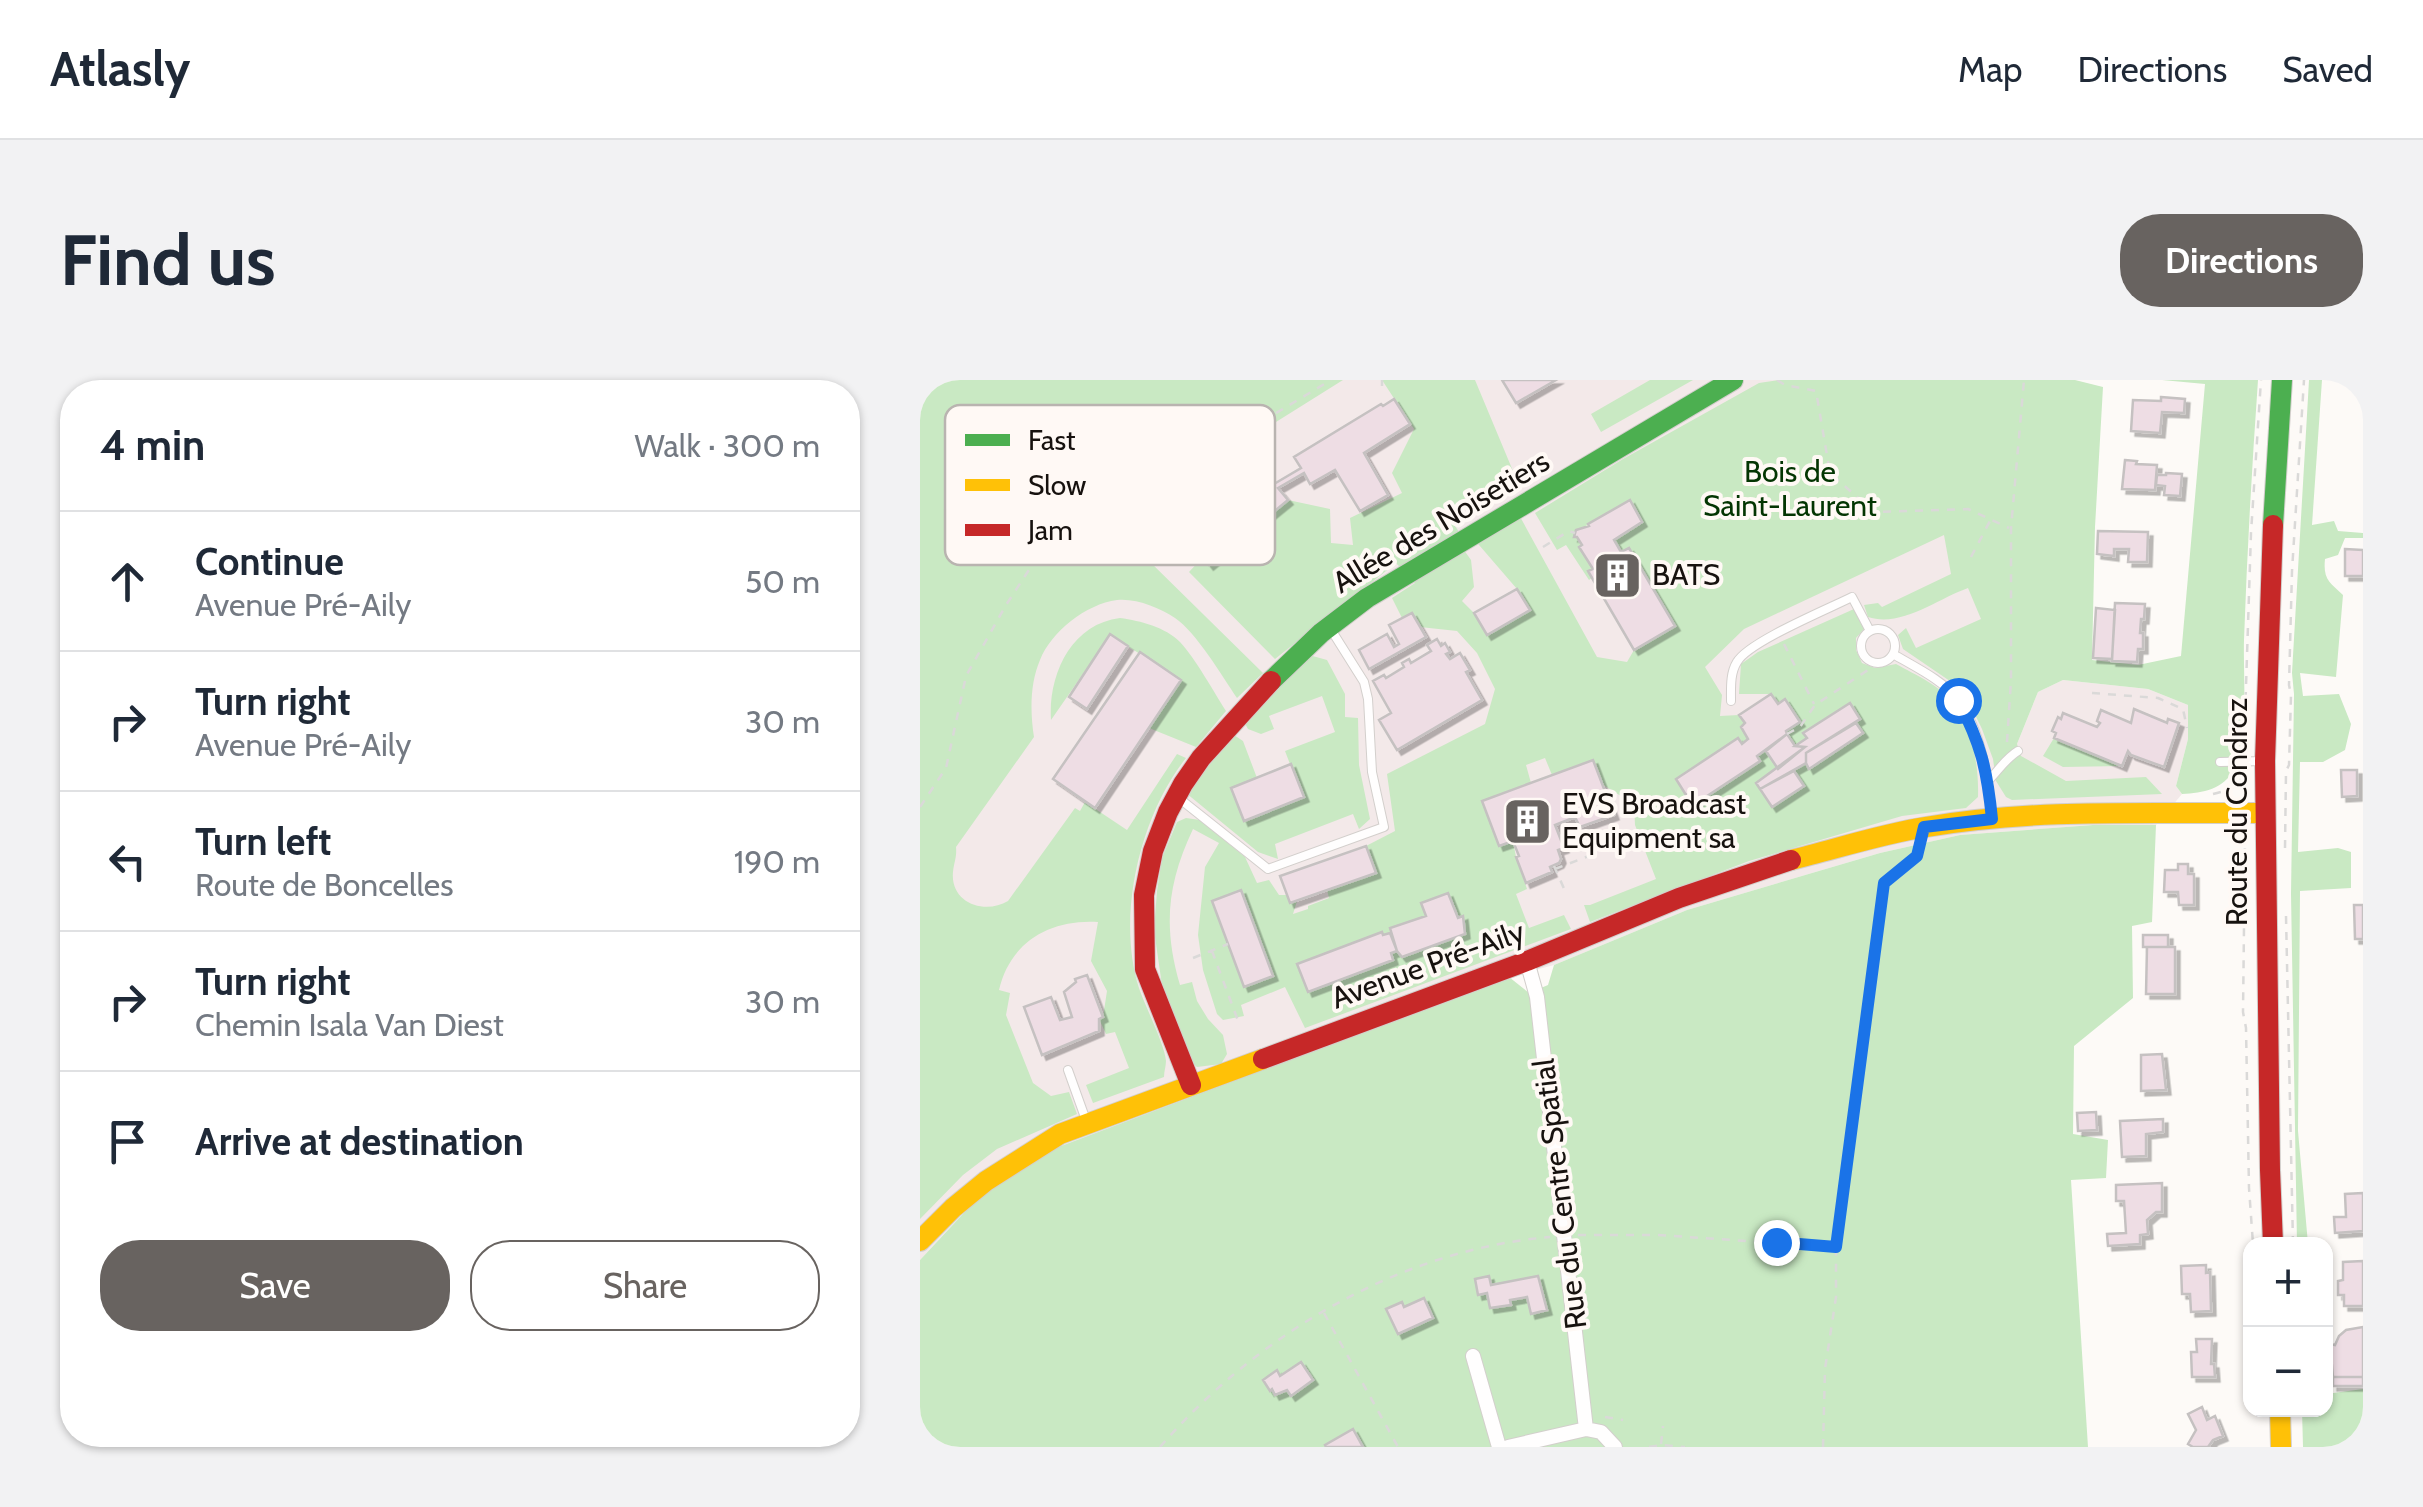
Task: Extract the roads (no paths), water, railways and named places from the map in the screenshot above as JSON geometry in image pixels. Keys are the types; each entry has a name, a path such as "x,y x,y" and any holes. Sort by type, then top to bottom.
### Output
{"street":[{"name":"Allée des Noisetiers","path":"1191,1085 1145,970 1144,895 1153,851 1176,796 1201,758 1276,676 1367,598 1733,380"},
{"name":"Route du Condroz","path":"2273,1237 2265,812 2254,762 2269,600 2282,380"},
{"name":"Avenue Pré-Aily","path":"920,1241 968,1193 1001,1168 1060,1134 1527,961 1678,898 1773,864 1924,827 1992,819 2265,812"},
{"name":"Rue du Centre Spatial","path":"1527,961 1537,997 1586,1429"},
{"path":"1473,1356 1499,1447"},
{"path":"2280,1417 2281,1447"},
{"path":"1508,1447 1586,1429 1601,1432 1615,1447"}],"lane":[{"path":"1731,701 1737,660 1756,644 1852,598 1870,631"},
{"path":"1176,796 1268,869 1384,827 1372,772 1364,682 1330,627"},
{"path":"1877,629 1888,632 1894,640 1893,654 1884,662 1871,662 1861,649 1863,638 1877,629"},
{"path":"1893,654 1932,677 1958,700 1976,736 1988,781 1992,819"},
{"path":"1988,781 2006,758 2018,752"},
{"path":"2220,762 2254,762"},
{"path":"1068,1070 1087,1124"}],"place":[{"name":"BATS","path":"1617,575"},
{"name":"EVS Broadcast Equipment sa","path":"1527,821"}],"park label":[{"name":"Bois de Saint-Laurent","path":"1790,489"}]}
